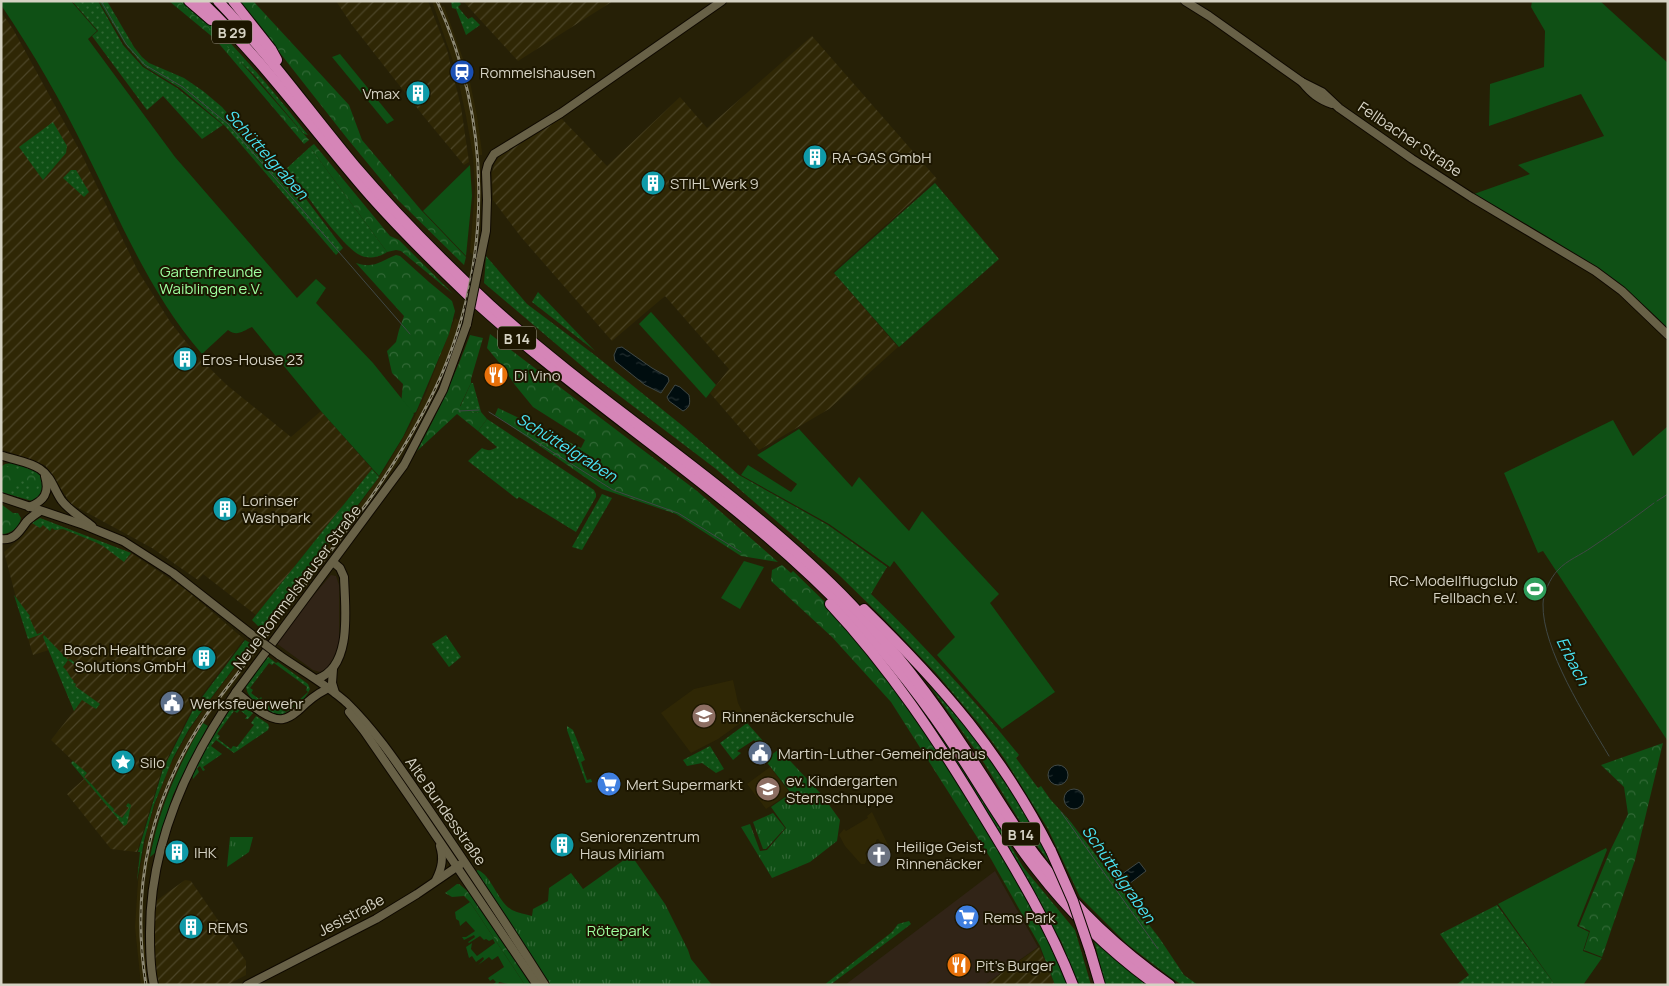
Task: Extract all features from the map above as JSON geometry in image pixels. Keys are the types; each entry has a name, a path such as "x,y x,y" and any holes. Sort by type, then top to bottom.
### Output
{"highway":[{"name":"B 14","path":"189,1 239,48 262,65 377,203 418,247 488,314 553,368 723,501 808,573 852,616 907,681 942,729 1024,852 1054,892 1107,946 1156,985"},
{"name":"B 29","path":"201,1 262,65"},
{"name":"B 14","path":"218,1 287,79 377,192 480,295 569,371 725,492 794,549 854,606 908,668 947,721 1033,852 1056,881 1087,916 1111,938 1170,985"},
{"name":"B 29","path":"233,1 271,49 287,79"},
{"path":"794,549 816,563 909,653 952,700 1006,773 1033,817 1073,901 1100,985"},
{"path":"808,573 820,592 894,681 958,774 1034,902 1056,945 1073,985"}],"main road":[{"name":"Neue Rommelshauser Straße","path":"154,985 150,951 150,908 153,882 159,851 181,791 192,765 217,720 236,692 404,465 442,390 467,324 486,231 486,172 488,164 494,154 561,113 722,1"},
{"name":"Fellbacher Straße","path":"1184,1 1209,16 1302,82 1319,100 1334,104 1471,197 1595,271 1622,291 1668,335"},
{"path":"3,456 31,464 42,470 50,479 64,504 98,531"},
{"path":"29,507 38,503 45,496 47,484 42,470"},
{"name":"Alte Bundesstraße","path":"1,497 123,541 160,564 205,597 303,672 307,678 316,681 335,693 378,738 464,861 526,953 545,985"},
{"path":"18,503 24,512 26,522"},
{"path":"1,539 14,537 26,522 40,511"},
{"path":"310,699 314,692 316,681 333,669 340,656 344,642 345,610 342,571 333,562"},
{"path":"333,669 332,683 335,693"},
{"name":"Alte Bundesstraße","path":"316,681 346,709 364,731 537,985"},
{"path":"236,692 276,720 289,717 310,699 325,690"},
{"path":"435,882 442,865 442,853 438,839"},
{"name":"Jesistraße","path":"246,985 376,919 435,882 464,861"}],"shaded area":[{"path":"336,1 428,1 447,50 461,107 469,162 464,165 425,118 352,25"},
{"path":"432,1 440,1 442,7 444,6 466,67 468,67 477,116 482,155 479,155 481,194 476,258 470,252 475,188 473,156 456,70"},
{"path":"463,1 613,1 518,61"},
{"path":"1,12 13,29 81,153 138,271 171,323 199,358 228,386 291,437 321,411 372,469 256,615 203,574 198,580 152,548 71,504 45,465 1,449"},
{"path":"812,36 937,179 833,272 898,347 829,409 759,450 710,393 729,369 665,296 612,341 521,237 493,200 492,173 495,163 502,152 561,118 607,166 680,97 707,128"},
{"path":"455,318 461,322 442,377 396,464 202,725 174,774 156,822 144,885 143,928 149,985 141,985 135,927 138,881 147,830 169,767 190,729 208,703 386,467 411,424 425,395"},
{"path":"40,518 131,553 185,589 244,639 193,707 162,769 137,852 111,849 67,794 84,779 73,761 51,740 74,711 49,650 33,655 4,552 22,537 35,520"},
{"path":"331,575 336,576 339,585 339,641 335,655 329,665 320,672 313,670 276,643"},
{"name":"Rinnenäckerschule","path":"733,680 738,703 746,719 718,739 691,753 661,713 694,689"},
{"name":"ev. Kindergarten Sternschnuppe","path":"770,767 790,793 766,809 747,784"},
{"path":"872,812 889,847 884,846 878,839 876,840 865,853 867,858 865,864 861,864 845,846 839,835 844,829 846,831 868,818 867,816"},
{"name":"Rems Park","path":"995,871 1038,947 984,985 845,985"},
{"name":"REMS","path":"185,880 191,881 246,961 246,975 227,985 159,985 154,960 153,929 156,901"},
{"path":"1039,947 1055,985 985,985"}],"green space":[{"name":"Gartenfreunde Waiblingen e.V.","path":"1,1 71,1 97,31 88,39 175,157 297,298 316,279 326,288 316,303 373,363 414,414 403,437 379,476 320,410 252,327 237,333 228,330 202,354 167,307 152,283 68,116 36,59 1,5"},
{"path":"98,1 123,45 143,67 177,88 223,125 202,139 163,96 147,110 92,36 98,31 73,2"},
{"path":"99,1 107,1 142,57 149,63 184,78 203,91 222,107 272,165 284,170 343,248 336,255 225,126 180,88 144,66 125,44"},
{"path":"169,1 178,1 217,35 309,140 304,144 215,39"},
{"path":"178,1 190,6 225,37 308,135 304,134 254,75"},
{"path":"239,1 253,1 349,105 362,140 421,210 466,257 464,265 397,199"},
{"path":"451,1 458,1 461,4 458,7 468,19 472,17 480,25 466,35 456,9 452,8"},
{"path":"1532,1 1600,1 1668,63 1668,329 1647,308 1600,271 1551,239 1474,194 1530,174 1518,165 1604,136 1581,94 1489,126 1490,84 1544,67 1545,31 1531,7"},
{"path":"340,54 394,120 387,124 332,57"},
{"path":"53,122 67,146 66,153 43,180 19,147"},
{"path":"314,144 390,236 399,240 453,294 401,251 387,252 310,147"},
{"path":"310,147 387,252 378,256 368,257 354,251 333,230 287,168"},
{"path":"470,165 472,196 466,256 423,211"},
{"path":"71,170 76,170 89,192 84,197 63,178"},
{"path":"935,183 999,259 899,347 834,273"},
{"path":"396,255 400,256 452,301 455,311 449,334 416,412 407,416 401,404 403,384 392,373 387,351 396,342 404,316 356,263 373,265"},
{"path":"486,256 527,304 596,356 684,427 739,475 828,525 887,567 871,594 948,672 1002,734 1019,755 1016,758 1038,788 1041,786 1070,821 1160,939 1184,975 1198,985 1182,985 1170,977 1127,944 1080,897 1048,829 1004,758 980,725 936,673 882,617 838,574 716,469 596,378 484,283"},
{"path":"538,292 595,351 532,302"},
{"path":"651,312 716,385 706,398 639,324"},
{"path":"490,334 697,491 778,562 741,556 676,514 602,489 495,415 498,408 581,448 585,440 533,407 487,348"},
{"path":"470,335 483,338 471,383 460,406 473,413 481,412 487,419 478,431 457,414 417,451 446,394"},
{"path":"471,383 473,383 481,412 473,413 460,407"},
{"path":"487,419 594,490 596,497 576,532 519,497 517,499 468,461 482,448 489,450 497,447 478,431"},
{"path":"1613,420 1633,456 1668,426 1667,740 1543,551 1538,553 1504,473"},
{"path":"799,429 852,487 859,477 909,531 922,511 999,594 990,603 1055,692 1002,729 937,655 955,637 894,561 890,567 829,524 741,475 748,465 791,492 797,484 757,455"},
{"path":"12,463 31,467 42,475 44,483 42,496 32,501 1,492 1,467"},
{"path":"3,467 9,467 11,470 21,469 40,477 40,483 36,488 34,496 27,495 27,491 31,488 30,484 27,480 20,478 14,488 5,491 1,489 1,470"},
{"path":"372,469 379,477 263,631 252,620"},
{"path":"602,494 612,498 582,550 572,547"},
{"path":"1,504 13,513 18,513 21,518 15,529 3,534 1,532"},
{"path":"40,518 131,553 124,562 95,542 63,529 55,530 52,528 50,531 43,525 40,528 32,523"},
{"path":"744,561 764,567 740,609 721,598"},
{"path":"782,565 791,573 793,571 825,602 901,695 950,768 1037,916 1067,985 1055,985 1040,946 991,859 891,702 832,637 771,581 772,570"},
{"path":"14,595 30,616 37,634 43,632 42,634 28,639"},
{"path":"44,635 68,660 63,667 76,684 75,686 100,704 96,709 82,700 74,711 43,637"},
{"path":"446,635 461,657 449,667 432,644"},
{"path":"245,640 252,644 189,729 173,758 154,805 144,841 137,881 140,852 138,852 163,769 194,708"},
{"path":"879,653 944,739 977,789 1023,867 1075,930 1091,985 1078,985 1062,943 1020,868"},
{"path":"267,656 308,684 310,689 308,693 302,701 282,715 274,714 263,706 268,701 266,704 275,710 277,708 283,709 286,712 308,692 306,690 307,687 274,663 272,665 269,663 250,688 253,690 251,693 259,699 262,698 258,703 253,700 248,693 246,685"},
{"path":"70,659 86,671 85,673 68,660"},
{"path":"915,665 979,741 1028,816 1056,871 1024,828 981,758"},
{"path":"239,704 253,713 248,719 245,719 247,716 240,710 237,713 234,711 217,734 220,736 218,739 231,749 233,746 237,747 254,725 251,723 256,716 268,724 268,730 234,753 216,740 211,746 222,754 203,767 205,770 203,771 200,766 197,768 199,772 193,779 196,764 207,744 231,708"},
{"path":"203,723 208,726 173,795 155,853 150,857 170,788"},
{"path":"747,723 764,742 758,745 754,740 737,751 741,753 733,760 720,743"},
{"path":"567,726 573,730 585,760 581,762 587,780 591,779 592,782 586,783"},
{"path":"1663,743 1635,860 1602,957 1584,950 1590,931 1579,926 1610,851 1628,814 1624,787 1601,765"},
{"path":"710,746 724,769 716,773 702,763 687,766 683,760"},
{"path":"779,749 822,795 840,820 837,841 810,862 772,878 741,827 750,824 760,851 767,850 786,828 771,807 791,793 765,760"},
{"path":"73,761 87,773 84,777 114,809 113,811 122,818 129,808 126,806 128,803 131,805 127,824 124,826 71,763"},
{"path":"773,813 785,828 766,849 763,849 753,822"},
{"path":"230,837 253,837 249,852 227,867"},
{"path":"1606,848 1607,850 1577,926 1589,932 1583,951 1602,958 1583,985 1552,985 1553,982 1498,904"},
{"name":"Rötepark","path":"631,855 665,904 691,959 712,985 550,985 476,871 478,870 483,873 507,906 514,911 532,916 533,909 548,901 549,888 571,873 583,889"},
{"path":"457,884 471,894 533,985 525,985 470,902 464,896 452,897 445,893"},
{"path":"470,902 525,985 499,982 498,985 492,985 496,982 493,979 490,981 488,978 504,967 498,956 492,960 489,957 478,965 484,959 483,957 476,962 472,956 469,958 466,947 472,943 471,949 477,956 495,943 493,939 489,941 484,940 480,936 469,943 475,937 474,935 464,940 462,937 466,937 475,931 466,921 460,926 455,912"},
{"path":"1497,905 1553,982 1552,985 1456,985 1469,975 1440,934"},
{"path":"909,921 911,924 830,985 824,985 892,932 898,924"},
{"path":"1094,940 1131,972 1150,985 1105,985"}],"water":[{"path":"622,347 668,377 669,381 661,393 645,385 615,361 614,355 617,348"},
{"path":"675,385 689,395 689,406 683,411 669,401 667,397"},
{"path":"1054,765 1062,765 1068,771 1068,779 1062,785 1054,785 1048,779 1048,771"},
{"path":"1074,789 1081,792 1084,799 1081,806 1074,809 1067,806 1064,799 1067,792"},
{"path":"1139,862 1146,871 1129,884 1122,874"}],"waterway":[{"name":"Schüttelgraben","path":"101,1 126,44 145,65 183,87 228,124 410,334"},
{"path":"459,411 479,410"},
{"name":"Schüttelgraben","path":"489,412 613,490 678,513 741,552"},
{"name":"Erbach","path":"1657,501 1668,494"},
{"name":"Erbach","path":"1609,756 1557,662 1545,622 1543,600 1555,573 1562,566 1654,503"},
{"name":"Schüttelgraben","path":"1061,812 1158,949"}],"railway":[{"path":"146,985 141,912 144,877 150,843 159,810 172,777 188,745 207,714 388,473 433,393 458,330 470,283 477,236 479,188 476,140 468,92 455,46 437,1"}],"place":[{"name":"Rommelshausen","path":"462,72"},
{"name":"Vmax","path":"418,93"},
{"name":"RA-GAS GmbH","path":"815,157"},
{"name":"STIHL Werk 9","path":"653,183"},
{"name":"Eros-House 23","path":"185,359"},
{"name":"Di Vino","path":"496,375"},
{"name":"Lorinser Washpark","path":"225,509"},
{"name":"RC-Modellflugclub Fellbach e.V.","path":"1535,589"},
{"name":"Bosch Healthcare Solutions GmbH","path":"204,658"},
{"name":"Werksfeuerwehr","path":"172,703"},
{"name":"Rinnenäckerschule","path":"704,716"},
{"name":"Martin-Luther-Gemeindehaus","path":"760,753"},
{"name":"Silo","path":"123,762"},
{"name":"Mert Supermarkt","path":"609,784"},
{"name":"ev. Kindergarten Sternschnuppe","path":"768,789"},
{"name":"Seniorenzentrum Haus Miriam","path":"562,845"},
{"name":"IHK","path":"177,852"},
{"name":"Heilige Geist, Rinnenäcker","path":"879,855"},
{"name":"Rems Park","path":"967,917"},
{"name":"REMS","path":"191,927"},
{"name":"Pit's Burger","path":"959,965"}]}
